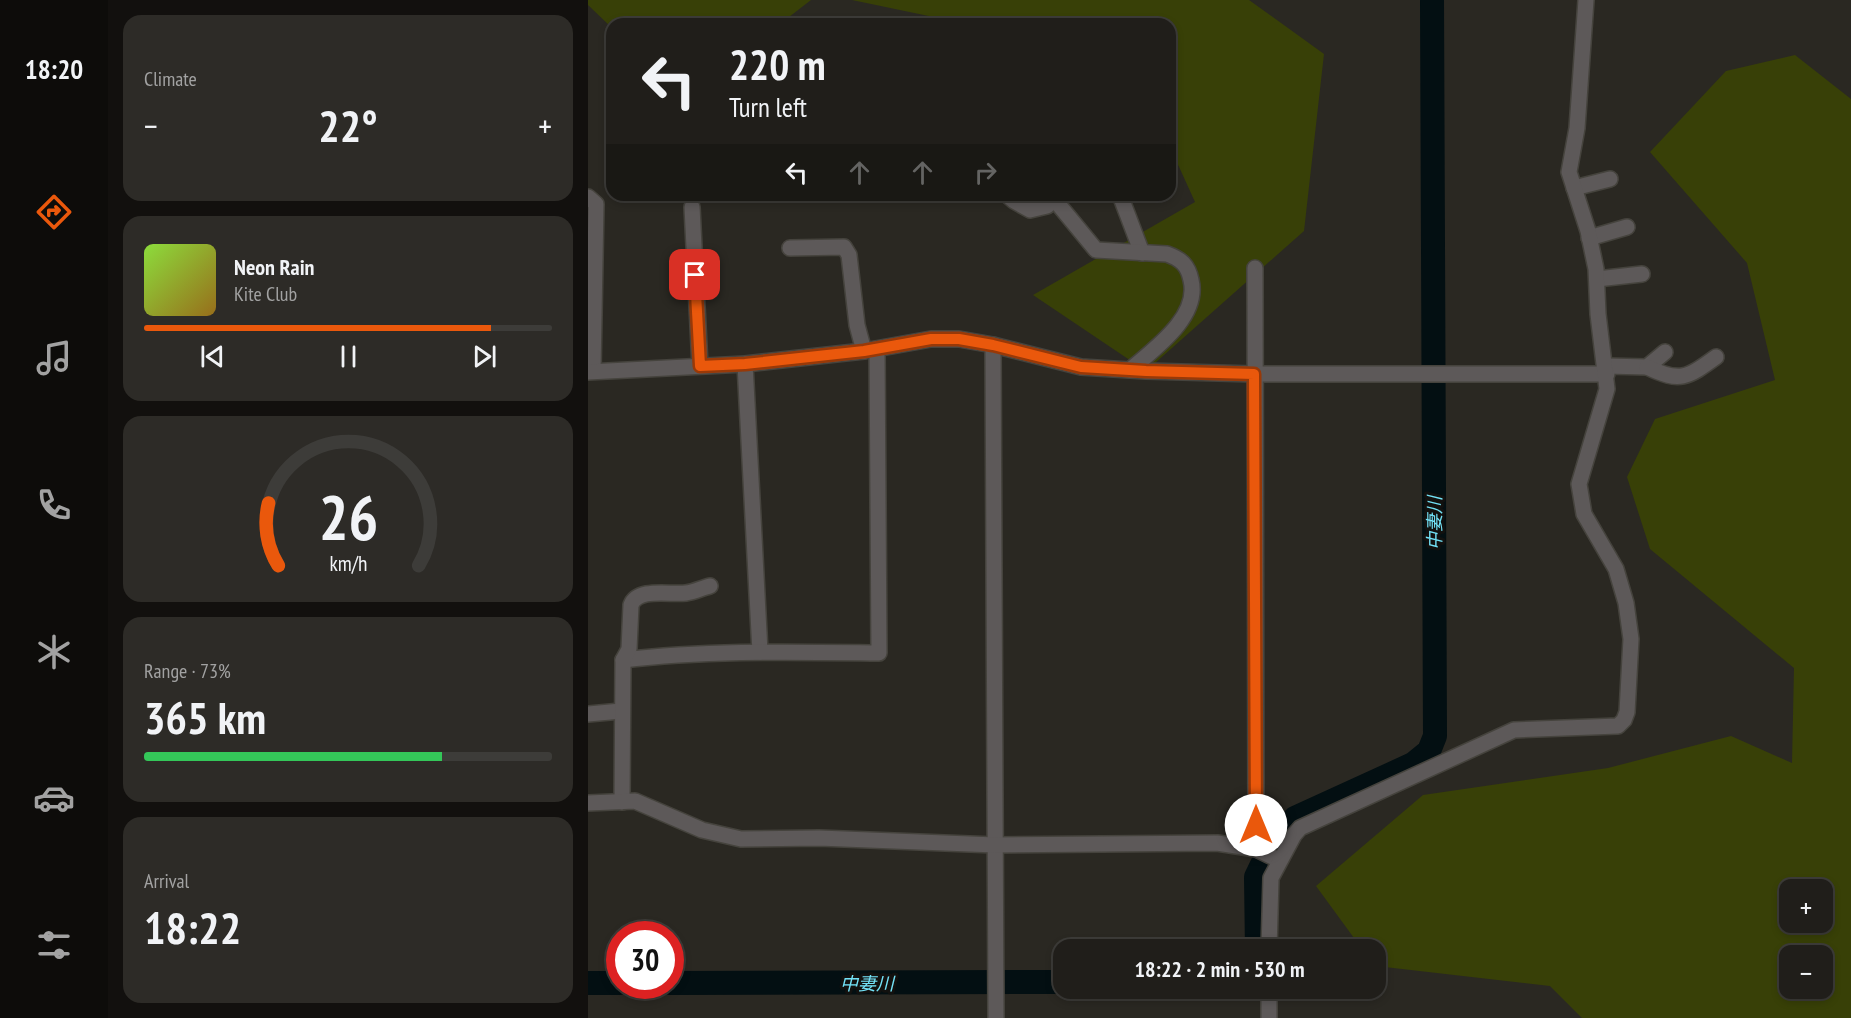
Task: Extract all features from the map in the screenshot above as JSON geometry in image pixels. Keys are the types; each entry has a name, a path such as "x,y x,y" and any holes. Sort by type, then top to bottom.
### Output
{"street":[{"path":"1268,855 1300,828 1514,729 1618,726 1624,720 1627,712 1631,639 1626,603 1616,569 1584,514 1578,484 1607,389 1598,314 1597,279 1589,238 1569,172 1577,128 1586,0"},
{"path":"1574,188 1610,179"},
{"path":"588,197 596,204 591,371 745,364 870,350 931,339 959,339 993,345 1081,367 1254,374 1434,374 1647,368 1672,378 1697,371 1716,357"},
{"path":"1016,201 1030,210 1047,206 1053,201"},
{"path":"1060,201 1096,250 1167,254 1177,257 1187,266 1192,286 1190,301 1182,319 1169,336 1130,370"},
{"path":"1122,201 1142,253"},
{"path":"692,207 700,366"},
{"path":"1589,238 1627,227"},
{"path":"623,660 760,652 879,653 870,350 857,325 849,255 844,247 790,248"},
{"path":"1255,268 1254,374 1268,855 1271,878 1269,939"},
{"path":"1597,279 1642,274"},
{"path":"993,345 996,1018"},
{"path":"1647,368 1665,352"},
{"path":"745,364 760,652"},
{"path":"622,802 623,660 629,649 633,600 642,594 688,593 710,586"},
{"path":"588,714 621,711"},
{"path":"588,803 635,801 702,830 741,839 819,838 995,845 1217,843 1268,855"},
{"path":"1269,999 1269,1018"}],"green space":[{"path":"588,0 811,0 788,18 606,18 606,22 588,5"},
{"path":"852,0 1249,0 1324,54 1304,231 1146,371 1033,295 1195,202 1176,160 1176,18 938,18"},
{"path":"1795,55 1851,99 1851,1018 1582,1018 1550,986 1386,967 1386,939 1355,939 1316,886 1423,795 1608,768 1731,736 1792,763 1794,668 1650,549 1627,477 1655,419 1775,380 1747,263 1650,152 1726,71"}],"waterway":[{"name":"中妻川","path":"1257,939 1256,877 1271,846 1295,818 1413,764 1429,751 1435,736 1432,0"},
{"name":"中妻川","path":"684,983 1053,982"},
{"name":"中妻川","path":"588,983 606,983"}],"route":[{"path":"695,275 700,366 745,364 864,351 931,339 959,339 1081,367 1254,374 1256,825"}]}
